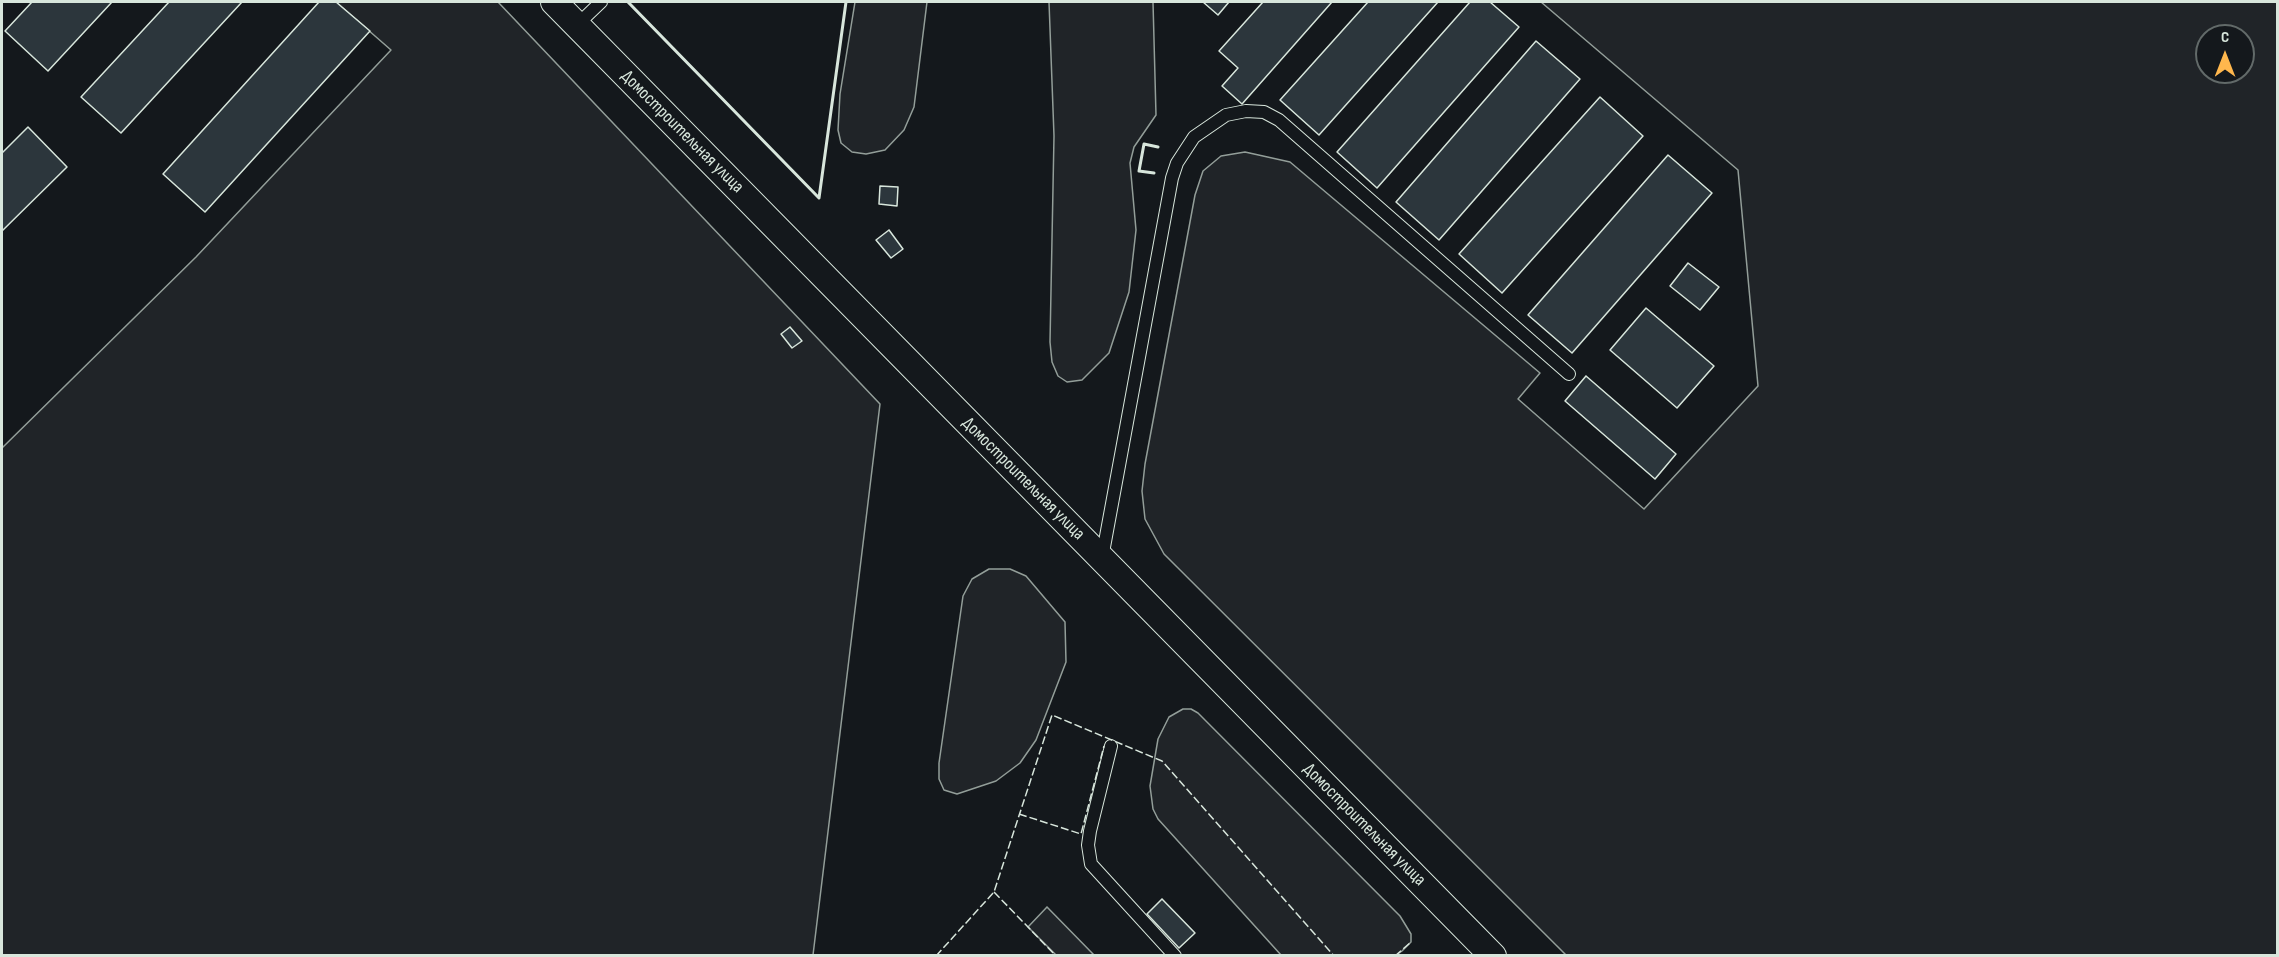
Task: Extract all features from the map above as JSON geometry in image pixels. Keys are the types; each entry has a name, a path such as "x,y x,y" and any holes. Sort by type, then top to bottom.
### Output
{"street":[{"name":"Домостроительная улица","path":"554,2 1493,956"}],"lane":[{"path":"577,25 601,2"},
{"path":"1102,559 1172,178 1177,163 1194,137 1226,115 1246,111 1264,112 1279,120 1569,374"},
{"path":"1111,746 1090,831 1088,845 1090,864 1175,956"}],"shaded area":[{"path":"336,2 498,2 880,404 813,955 2,956 2,448 196,257 391,50"},
{"path":"855,2 927,2 914,107 904,130 885,150 866,154 852,152 841,143 838,130 840,94"},
{"path":"1049,2 1153,2 1156,115 1134,147 1130,163 1136,230 1129,292 1109,353 1082,380 1067,382 1058,376 1052,362 1050,342 1054,136"},
{"path":"1541,2 2277,2 2277,955 1566,955 1164,554 1145,519 1142,491 1145,464 1195,195 1203,171 1221,156 1245,152 1290,162 1540,373 1518,399 1644,509 1758,386 1738,170"},
{"path":"989,569 1010,569 1026,576 1065,622 1066,662 1036,740 1020,763 996,781 957,794 944,790 939,779 939,763 963,596 972,579"},
{"path":"1183,709 1191,709 1198,713 1400,916 1411,934 1411,942 1402,951 1395,956 1281,955 1158,819 1153,809 1150,786 1158,739 1169,717"},
{"path":"1047,907 1094,955 1056,955 1028,927"}],"building":[{"path":"32,2 112,2 48,71 5,31"},
{"path":"169,2 242,2 121,133 81,97"},
{"path":"319,2 336,2 370,31 205,212 163,174"},
{"path":"1203,2 1229,2 1218,15"},
{"path":"1263,2 1332,2 1242,104 1222,86 1238,68 1219,51"},
{"path":"1368,2 1438,2 1319,135 1280,100"},
{"path":"1470,2 1490,2 1519,27 1377,188 1337,152"},
{"path":"1536,41 1580,79 1439,240 1396,202"},
{"path":"1600,97 1643,136 1502,293 1459,254"},
{"path":"28,127 67,167 2,231 2,153"},
{"path":"1668,155 1712,193 1572,353 1528,315"},
{"path":"880,186 898,187 897,206 879,204"},
{"path":"889,230 903,249 891,258 876,240"},
{"path":"1688,263 1719,287 1700,310 1670,286"},
{"path":"1646,308 1714,366 1677,408 1610,350"},
{"path":"790,327 802,341 792,348 781,334"},
{"path":"1586,376 1676,454 1655,479 1565,401"},
{"path":"1162,899 1195,933 1179,948 1147,914"}],"fence":[{"path":"936,956 994,892 1052,715 1162,761 1334,956"},
{"path":"1019,814 1081,834 1104,746"},
{"path":"994,892 1056,956"},
{"path":"1395,956 1411,942"}],"wall":[{"path":"628,2 819,198 846,2"},
{"path":"1154,173 1139,171 1144,144 1158,147"}]}
